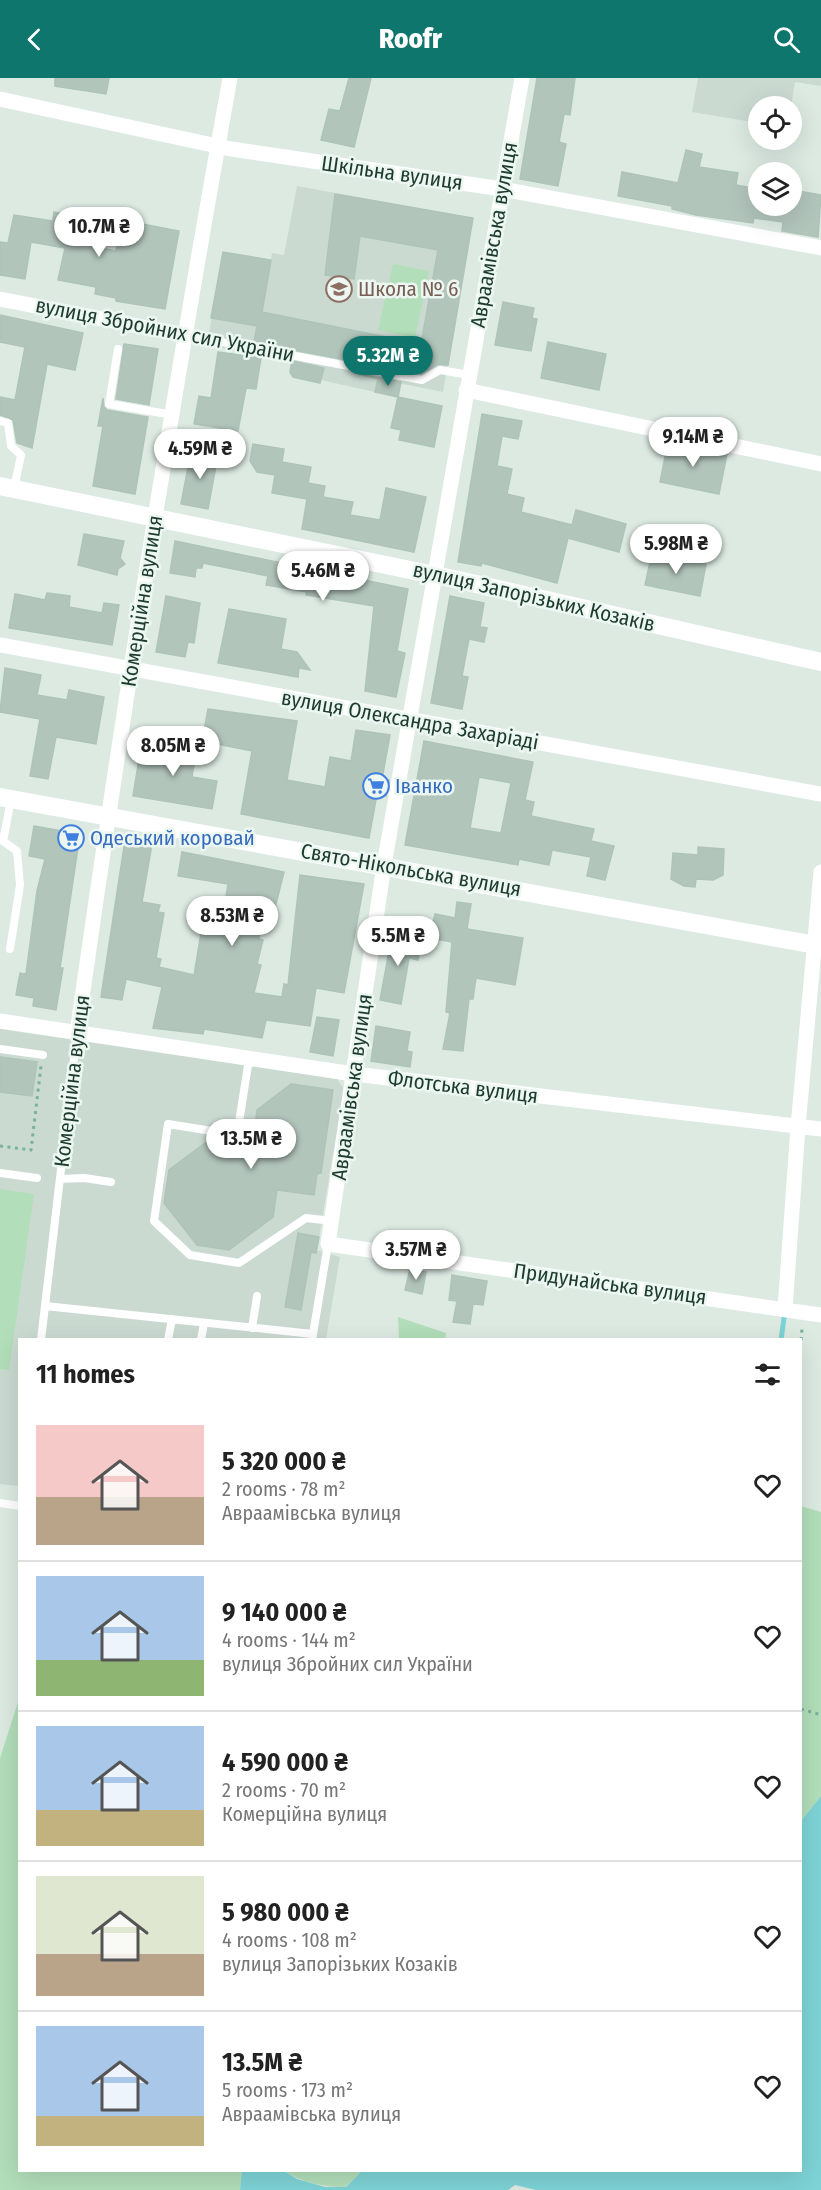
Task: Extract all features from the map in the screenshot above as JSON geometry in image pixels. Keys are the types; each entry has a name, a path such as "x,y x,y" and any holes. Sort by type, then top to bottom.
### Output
{"main road":[{"name":"вулиця Запорізьких Козаків","path":"7,488 434,575 821,662"},
{"name":"Свято-Нікольська вулиця","path":"6,798 817,945"}],"street":[{"name":"Комерційна вулиця","path":"77,1033 108,815 172,415 230,78"},
{"name":"Авраамівська вулиця","path":"328,1244 384,865 522,78"},
{"name":"Шкільна вулиця","path":"0,99 218,146 502,189 821,248"},
{"name":"вулиця Збройних сил України","path":"0,299 185,335"},
{"name":"вулиця Збройних сил України","path":"468,382 821,464"},
{"name":"вулиця Олександра Захаріаді","path":"0,645 821,794"},
{"path":"785,1309 798,1127 817,945 821,872"},
{"name":"Флотська вулиця","path":"0,1021 354,1074 821,1130"},
{"name":"Придунайська вулиця","path":"328,1244 821,1315"}],"lane":[{"name":"вулиця Збройних сил України","path":"185,335 422,380 440,370 468,382"},
{"path":"118,349 109,404 172,415"},
{"path":"0,421 8,423 11,446 21,455 7,488"},
{"path":"6,798 3,841 17,851 20,885 10,949"},
{"name":"Комерційна вулиця","path":"41,1338 77,1033"},
{"path":"0,1048 43,1055"},
{"path":"249,1059 237,1135 168,1124 154,1221 190,1256 239,1263 306,1218 332,1221"},
{"path":"0,1173 37,1178"},
{"path":"61,1179 84,1178 111,1182"},
{"path":"45,1306 252,1328 312,1337 328,1244"},
{"path":"252,1328 257,1296"},
{"path":"168,1338 172,1319"},
{"path":"201,1338 204,1323"},
{"path":"0,1503 18,1506"}],"path":[{"path":"0,1146 31,1150 43,1055"},
{"path":"802,1709 821,1715"}],"shaded area":[{"path":"698,78 821,78 821,86 795,82 793,96 748,96 748,121 692,112"},
{"name":"Школа № 6","path":"297,186 473,218 443,392 378,379 375,392 321,380 324,368 207,345 223,252 271,260 272,253 284,255"},
{"path":"0,1029 337,1079 344,1089 317,1250 340,1257 326,1338 18,1338 18,1486 0,1484"}],"green space":[{"path":"393,264 429,271 415,338 378,330"},
{"path":"0,1189 34,1194 9,1370 0,1369"},
{"path":"398,1317 446,1333 445,1338 399,1338"},
{"path":"802,1506 821,1512 821,1796 802,1820"},
{"path":"18,1702 18,2172 242,2172 240,2190 0,2190 0,1758"},
{"path":"286,2172 362,2172 345,2187 313,2184"}],"water":[{"path":"821,1796 821,2190 536,2190 515,2185 508,2190 240,2190 242,2172 286,2172 297,2179 325,2187 346,2187 361,2172 802,2172 802,1820"}],"building":[{"path":"55,78 109,78 106,94 55,86"},
{"path":"349,78 371,78 354,147 321,140 329,109 340,111"},
{"path":"537,78 575,78 570,115 564,114 559,142 566,144 558,186 520,179"},
{"path":"686,150 702,154 699,167 738,173 736,185 748,187 748,216 802,216 802,192 821,195 818,237 782,231 783,222 754,218 753,223 696,215 672,209 672,206 618,196 622,172 678,183"},
{"path":"335,194 473,218 448,365 438,364 421,374 294,350 254,341 257,326 211,318 223,252 271,260 262,312 421,344 438,250 360,236 354,279 325,275"},
{"path":"54,212 79,217 74,243 116,251 121,220 179,231 165,309 116,301 116,298 95,294 96,287 58,280 65,248 31,242 25,279 0,275 0,242 8,243 14,215 53,221"},
{"path":"503,302 534,308 532,318 537,319 531,351 495,345"},
{"path":"0,315 83,333 75,370 47,364 32,448 17,443 13,420 0,415 0,397 15,400 25,347 0,342"},
{"path":"548,342 606,354 599,390 541,378"},
{"path":"124,344 158,349 149,405 116,399"},
{"path":"218,352 261,358 256,389 246,388 238,431 194,424 199,396 211,398"},
{"path":"292,361 324,368 320,383 293,377 290,372"},
{"path":"359,374 401,382 398,397 375,392 378,379"},
{"path":"398,397 442,406 434,447 399,440 401,430 391,428"},
{"path":"103,398 104,407 107,410 148,417 135,494 93,486 103,426 98,426"},
{"path":"482,414 522,421 518,439 502,436 497,466 512,469 507,494 524,498 521,512 572,525 576,510 626,524 619,552 568,538 557,583 482,563 481,566 458,562"},
{"path":"668,442 727,454 719,494 660,482"},
{"path":"253,444 284,449 282,462 311,467 308,483 325,486 323,497 353,502 350,515 380,520 386,488 426,497 414,552 302,529 307,499 272,493 275,475 257,472 250,461"},
{"path":"191,451 218,455 208,509 181,504"},
{"path":"84,534 124,541 120,558 125,564 118,569 117,575 78,565"},
{"path":"175,541 408,589 397,651 405,653 396,697 365,691 374,606 306,595 307,592 266,585 268,576 203,563 202,568 196,568 195,577 170,573"},
{"path":"652,553 706,564 700,596 645,585"},
{"path":"47,593 70,596 69,607 102,613 104,603 119,605 112,645 9,628 15,594 45,600"},
{"path":"166,596 200,603 194,643 188,642 185,657 156,652"},
{"path":"450,596 484,603 480,627 487,628 484,642 469,639 462,676 468,677 462,709 431,703"},
{"path":"229,609 286,619 281,649 297,652 310,670 299,668 298,677 218,663"},
{"path":"5,668 41,675 37,695 67,700 69,690 104,697 96,744 56,737 48,779 30,776 40,719 0,712"},
{"path":"208,709 297,721 287,780 325,787 330,757 351,761 356,730 390,735 382,779 389,780 386,796 377,794 369,838 241,814 252,751 202,741"},
{"path":"424,741 533,762 525,800 534,802 531,816 594,829 591,841 614,846 605,880 587,876 591,857 552,850 549,865 519,859 518,865 405,845","holes":["479,777 511,783 501,833 470,828"]},
{"path":"180,743 197,746 192,777 217,781 212,809 133,796 141,747 168,751 169,744 180,746"},
{"path":"34,826 80,834 56,1010 33,1006 34,998 16,995 20,973 26,974 37,891 45,859 29,856"},
{"path":"125,840 152,844 142,902 160,905 158,912 164,913 156,958 161,959 159,967 194,975 201,933 220,933 228,884 178,876 182,852 284,872 273,916 262,914 259,939 263,940 257,964 261,965 254,993 282,997 284,984 288,985 300,875 364,884 344,993 316,988 310,1026 266,1020 262,1038 204,1029 203,1034 153,1028 162,987 126,979 122,1000 101,997"},
{"path":"698,847 724,849 723,875 713,880 696,879 695,887 684,886 671,879 673,853 698,855"},
{"path":"457,902 471,904 467,929 523,938 515,985 476,978 473,999 469,999 463,1051 443,1049 450,1013 446,1012 452,942 430,938 435,914 455,918"},
{"path":"392,935 421,940 418,960 409,958 401,1004 380,1000"},
{"path":"317,1017 339,1020 333,1056 310,1052"},
{"path":"376,1026 410,1032 407,1051 412,1052 410,1067 371,1061"},
{"path":"0,1057 37,1062 32,1096 0,1092"},
{"path":"291,1084 333,1090 321,1173 317,1174 314,1195 277,1190 273,1217 229,1250 197,1245 164,1203 169,1170 213,1137 253,1143 257,1110"},
{"path":"298,1233 319,1237 316,1253 311,1252 301,1310 285,1307"},
{"path":"410,1269 426,1272 422,1294 405,1290"},
{"path":"452,1275 487,1281 483,1305 473,1304 470,1324 453,1322 457,1301 449,1300"}],"waterway":[{"path":"781,1338 785,1311"}],"place":[{"name":"Школа № 6","path":"339,289"},
{"name":"Іванко","path":"376,786"},
{"name":"Одеський коровай","path":"71,838"}]}
